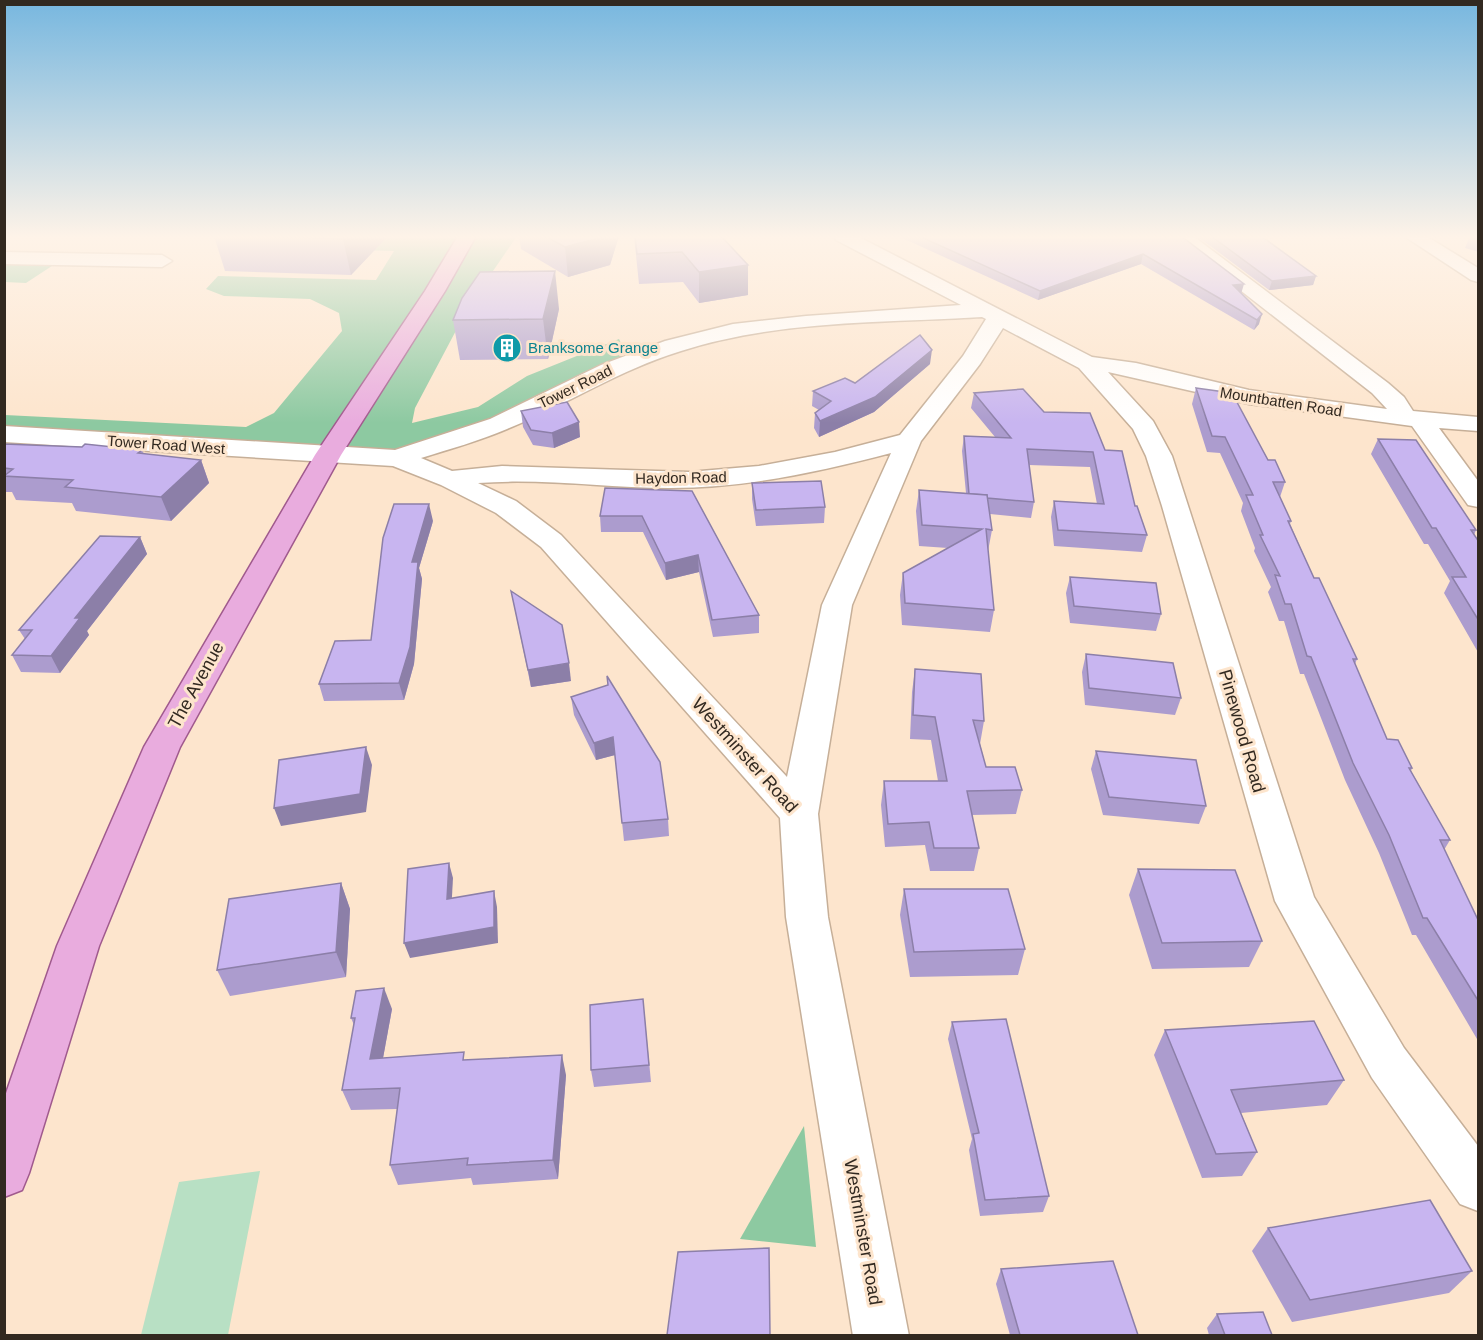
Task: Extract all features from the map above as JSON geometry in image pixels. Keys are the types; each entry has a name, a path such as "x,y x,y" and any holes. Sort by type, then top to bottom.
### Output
{"main road":[{"name":"The Avenue","path":"4,1173 78,946 162,747 328,455 430,299"}],"street":[{"path":"799,814 837,606 909,440 972,359 993,313 965,299"},
{"path":"1265,299 1395,402 1479,499"},
{"name":"Pinewood Road","path":"993,313 1087,363 1144,426 1159,456 1295,901 1388,1063 1479,1186"},
{"name":"Tower Road","path":"397,458 499,424 609,370 673,346 733,332 806,322 993,313"},
{"name":"Mountbatten Road","path":"1087,363 1111,364 1215,391 1306,408 1479,424"},
{"name":"Tower Road West","path":"4,434 328,455"},
{"name":"Haydon Road","path":"450,479 477,473 506,473 635,479 709,479 779,472 909,440"},
{"path":"328,455 397,458"},
{"name":"Westminster Road","path":"397,458 450,479 506,507 551,541 799,814 807,917 880,1335"}],"green space":[{"path":"297,299 474,299 415,408 412,423 478,407 527,376 619,339 630,362 397,458 5,434 5,415 246,427 274,413 342,331 339,313 310,299"},
{"path":"804,1126 816,1247 740,1239"},
{"path":"260,1171 228,1335 141,1335 179,1182"}],"building":[{"path":"462,299 548,299 543,319 453,320"},
{"path":"1220,299 1247,299 1262,314 1257,320"},
{"path":"920,335 932,350 875,397 820,421 815,413 831,401 813,391 845,378 855,383"},
{"path":"1196,388 1232,393 1268,460 1275,460 1285,482 1273,482 1291,521 1288,521 1314,578 1319,578 1357,659 1353,659 1387,739 1398,740 1412,768 1409,768 1450,840 1440,840 1479,922 1479,1002 1427,918 1423,918 1389,835 1353,763 1311,657 1307,656 1291,604 1285,604 1275,575 1280,576 1260,535 1263,535 1246,495 1253,495 1225,437 1212,436"},
{"path":"1023,389 1044,412 1090,413 1105,450 1122,451 1135,506 1137,506 1147,535 1058,530 1054,501 1104,504 1093,452 1027,449 1034,502 969,494 964,436 1011,438 974,393"},
{"path":"567,402 579,422 552,433 531,430 521,411"},
{"path":"1378,439 1416,440 1476,530 1471,530 1479,542 1479,621 1452,577 1466,577 1436,528 1432,528"},
{"path":"4,444 82,447 85,444 142,450 138,453 201,460 161,497 65,487 73,480 4,476 13,469 4,468"},
{"path":"821,481 825,507 756,510 752,483"},
{"path":"605,488 692,491 759,615 712,620 698,555 665,563 642,516 600,516"},
{"path":"919,490 987,495 992,530 986,529 994,610 905,603 903,573 982,529 922,525"},
{"path":"394,504 429,504 412,562 418,562 410,647 399,683 319,684 335,641 371,640 383,538"},
{"path":"100,536 140,537 75,618 80,618 51,656 12,655 32,630 19,630"},
{"path":"1070,577 1156,583 1161,614 1074,606"},
{"path":"511,591 562,625 569,663 528,670"},
{"path":"1086,654 1173,663 1181,698 1089,688"},
{"path":"915,669 981,674 984,721 973,720 986,767 1015,767 1022,790 967,791 979,848 934,848 929,822 888,824 884,781 947,781 935,717 913,715"},
{"path":"607,676 660,762 668,819 622,823 613,737 594,743 571,697 608,685"},
{"path":"366,747 360,794 274,808 279,760"},
{"path":"1096,751 1196,760 1206,806 1109,797"},
{"path":"449,863 447,899 494,891 494,927 404,943 408,869"},
{"path":"1138,869 1235,870 1262,941 1162,943"},
{"path":"341,883 336,952 217,970 229,899"},
{"path":"904,889 1008,889 1025,949 914,952"},
{"path":"384,988 370,1059 464,1052 463,1060 562,1055 553,1160 467,1165 468,1158 390,1165 400,1088 342,1090 355,1018 351,1018 356,991"},
{"path":"643,999 649,1065 591,1070 590,1005"},
{"path":"1006,1019 1049,1196 985,1200 973,1134 979,1133 952,1022"},
{"path":"1314,1021 1344,1080 1231,1090 1257,1152 1216,1154 1165,1030"},
{"path":"1430,1200 1472,1271 1310,1300 1268,1228"},
{"path":"769,1248 770,1335 667,1335 678,1252"},
{"path":"1113,1261 1138,1335 1020,1335 1001,1269"},
{"path":"1263,1312 1272,1335 1225,1335 1217,1314"}],"place":[{"name":"Branksome Grange","path":"507,348"}]}
